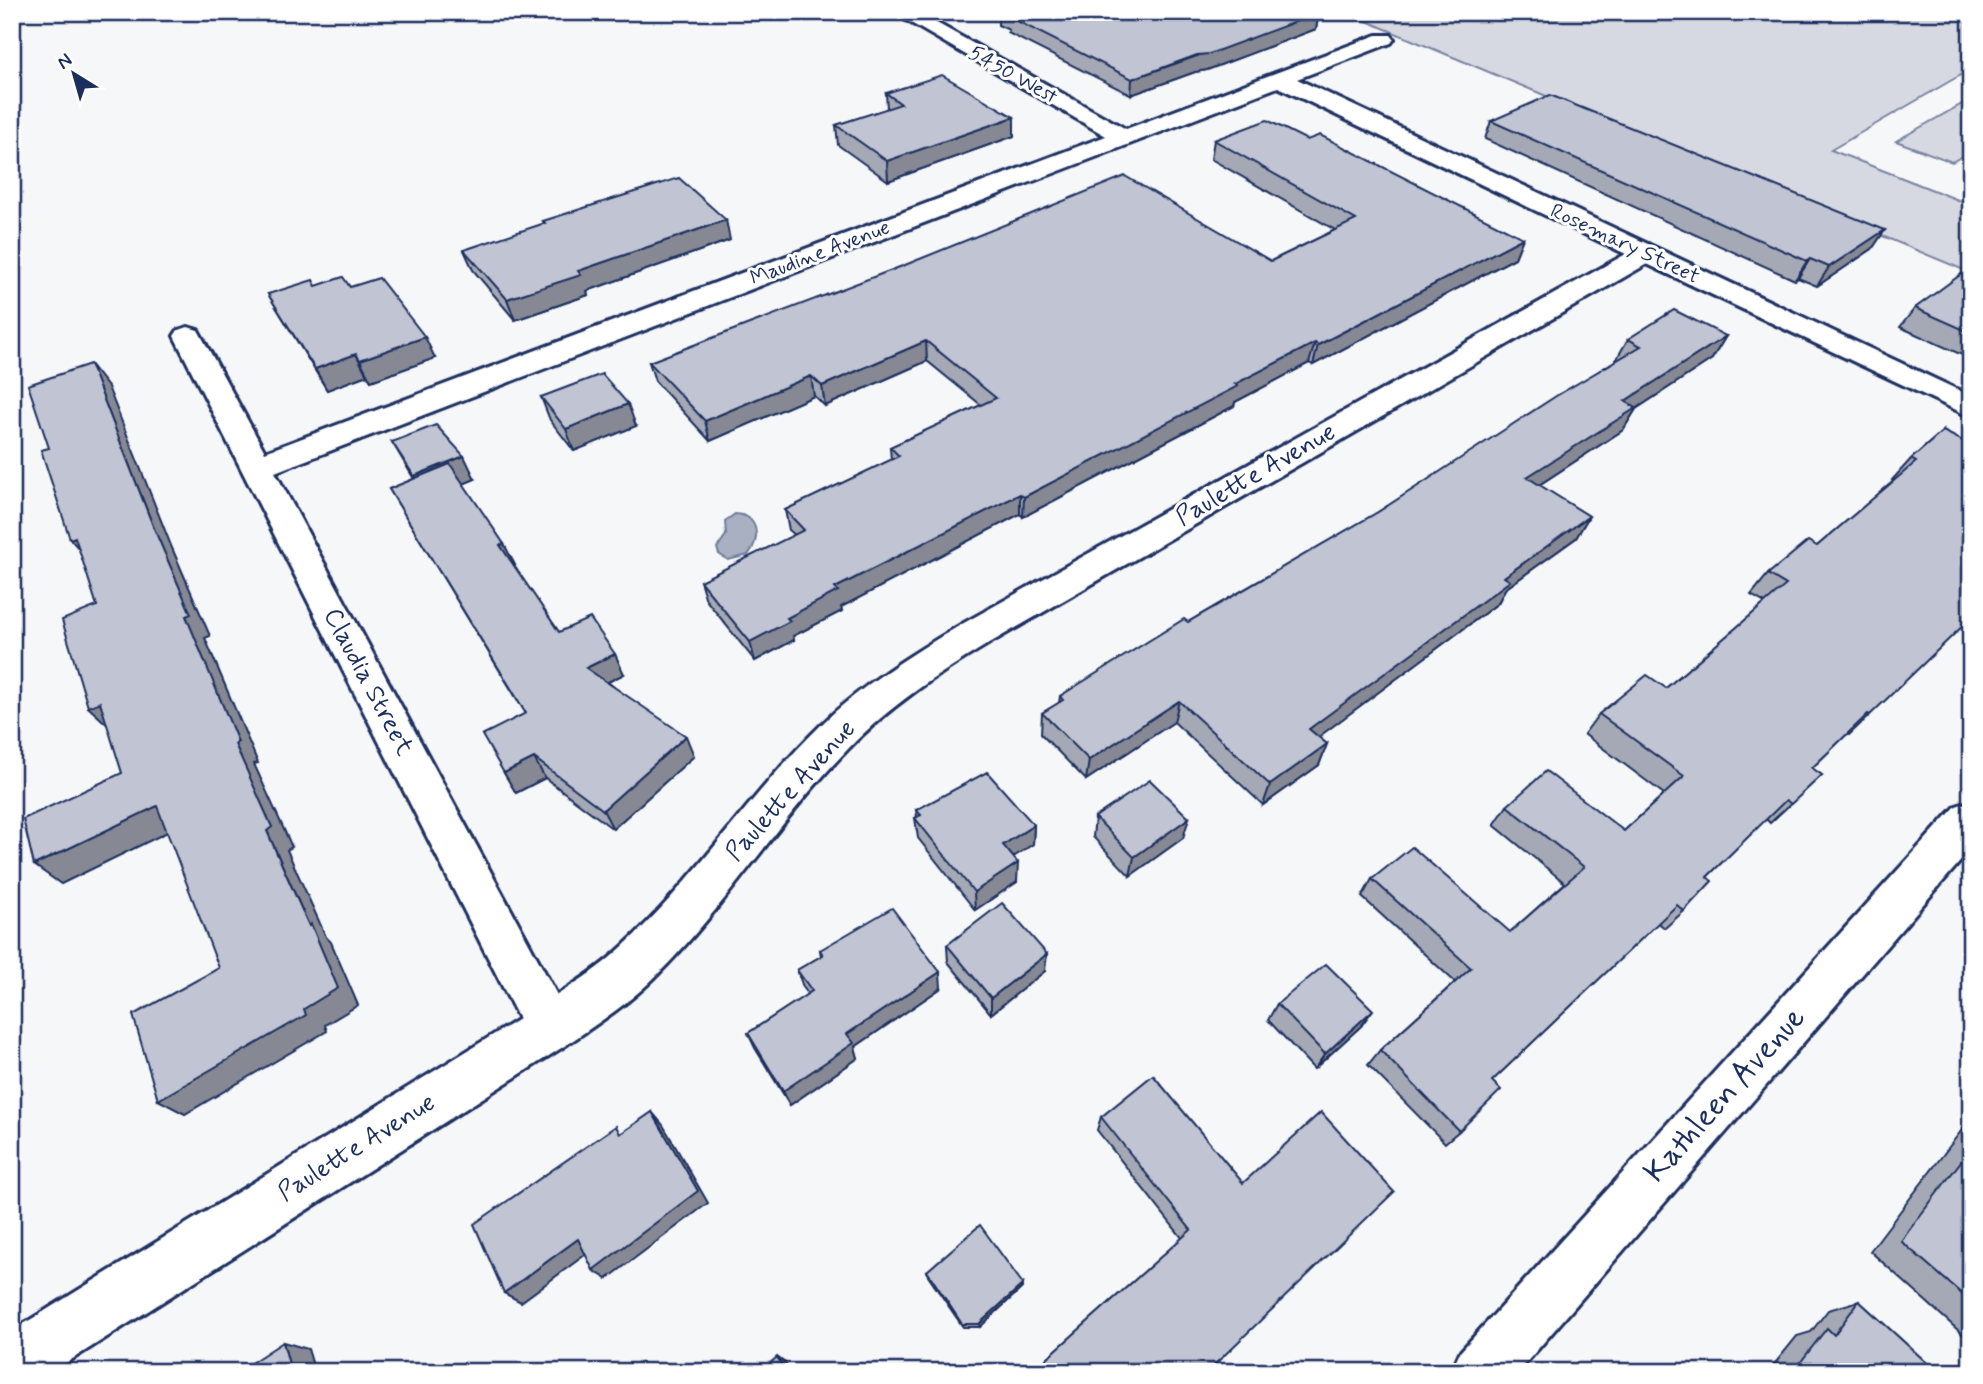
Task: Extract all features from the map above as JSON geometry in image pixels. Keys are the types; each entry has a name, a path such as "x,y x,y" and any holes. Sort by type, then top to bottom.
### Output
{"street":[{"name":"5450 West","path":"902,12 1125,138"},
{"name":"Maudine Avenue","path":"256,467 1384,39"},
{"name":"Rosemary Street","path":"1279,79 1971,408"},
{"name":"Paulette Avenue","path":"12,1364 582,1006 637,963 684,914 834,737 918,669 975,634 1646,254"},
{"name":"Claudia Street","path":"188,335 549,1028"},
{"name":"Kathleen Avenue","path":"1480,1372 1971,819"}],"shaded area":[{"path":"1345,12 1971,12 1971,69 1831,150 1971,205 1971,273"},
{"path":"1971,99 1971,151 1952,162 1896,141"}],"water":[{"path":"735,514 743,515 753,523 755,542 748,555 728,560 719,554 717,548 726,535 725,521"}],"building":[{"path":"1005,12 1319,13 1132,79 1009,17 1012,16"},
{"path":"942,75 1014,117 887,161 836,125 901,104 886,93"},
{"path":"1550,95 1885,230 1829,267 1810,259 1807,261 1491,121"},
{"path":"1267,120 1307,140 1320,135 1523,238 1318,345 1315,343 1235,384 1238,386 1024,497 1020,494 835,588 838,591 787,618 790,621 750,642 700,581 804,530 785,510 899,456 890,447 996,398 926,341 822,386 811,376 705,421 649,362 905,265 1125,176 1271,261 1356,220 1214,140"},
{"path":"679,178 726,220 578,271 581,275 507,299 464,250 545,223 543,221"},
{"path":"1967,270 1971,272 1971,333 1915,308"},
{"path":"343,277 350,287 379,278 425,337 360,360 356,354 315,369 268,294 313,280 316,286"},
{"path":"1674,310 1726,336 1625,401 1636,408 1527,477 1589,516 1504,577 1510,581 1309,729 1327,744 1270,785 1179,701 1089,760 1042,713 1063,700 1060,696 1184,619 1188,622 1378,512 1556,396 1641,346 1628,339"},
{"path":"90,364 153,526 191,614 186,616 238,742 235,744 272,827 267,831 338,988 304,1009 306,1015 158,1100 133,1015 219,968 157,806 34,865 23,819 122,773 100,702 88,707 62,620 97,606 75,537 70,539 41,450 49,448 28,385"},
{"path":"602,374 628,404 566,429 541,397"},
{"path":"436,425 464,456 414,476 392,442"},
{"path":"1943,431 1971,445 1971,618 1812,768 1822,775 1791,804 1786,800 1707,877 1712,881 1684,911 1677,905 1492,1081 1501,1090 1459,1131 1380,1050 1471,968 1372,879 1412,847 1510,932 1584,867 1507,806 1546,771 1624,831 1684,776 1599,714 1647,675 1666,688 1786,585 1768,574 1808,541 1817,546 1916,462 1911,459"},
{"path":"450,464 504,544 500,545 559,632 590,618 615,654 586,668 686,736 603,810 534,758 504,773 482,735 526,713 389,489"},
{"path":"987,772 1034,825 1003,845 1018,863 974,892 915,818 921,815 916,810"},
{"path":"1150,780 1189,818 1134,857 1095,817"},
{"path":"1002,903 1047,954 991,998 947,945"},
{"path":"892,908 940,972 847,1034 854,1043 783,1091 748,1033 812,991 797,970 823,955 820,950"},
{"path":"1326,964 1373,1010 1325,1054 1277,1004"},
{"path":"1153,1075 1243,1183 1321,1112 1394,1192 1207,1372 1054,1372 1046,1359 1191,1230 1101,1117"},
{"path":"652,1112 698,1191 593,1270 578,1239 504,1293 474,1224 616,1126 620,1134"},
{"path":"1971,1148 1971,1302 1901,1241"},
{"path":"980,1225 1023,1284 979,1324 962,1324 927,1271"},
{"path":"1859,1301 1937,1372 1793,1372 1827,1328 1834,1335"},
{"path":"283,1342 291,1372 237,1372"},
{"path":"777,1357 786,1372 760,1372"}]}
